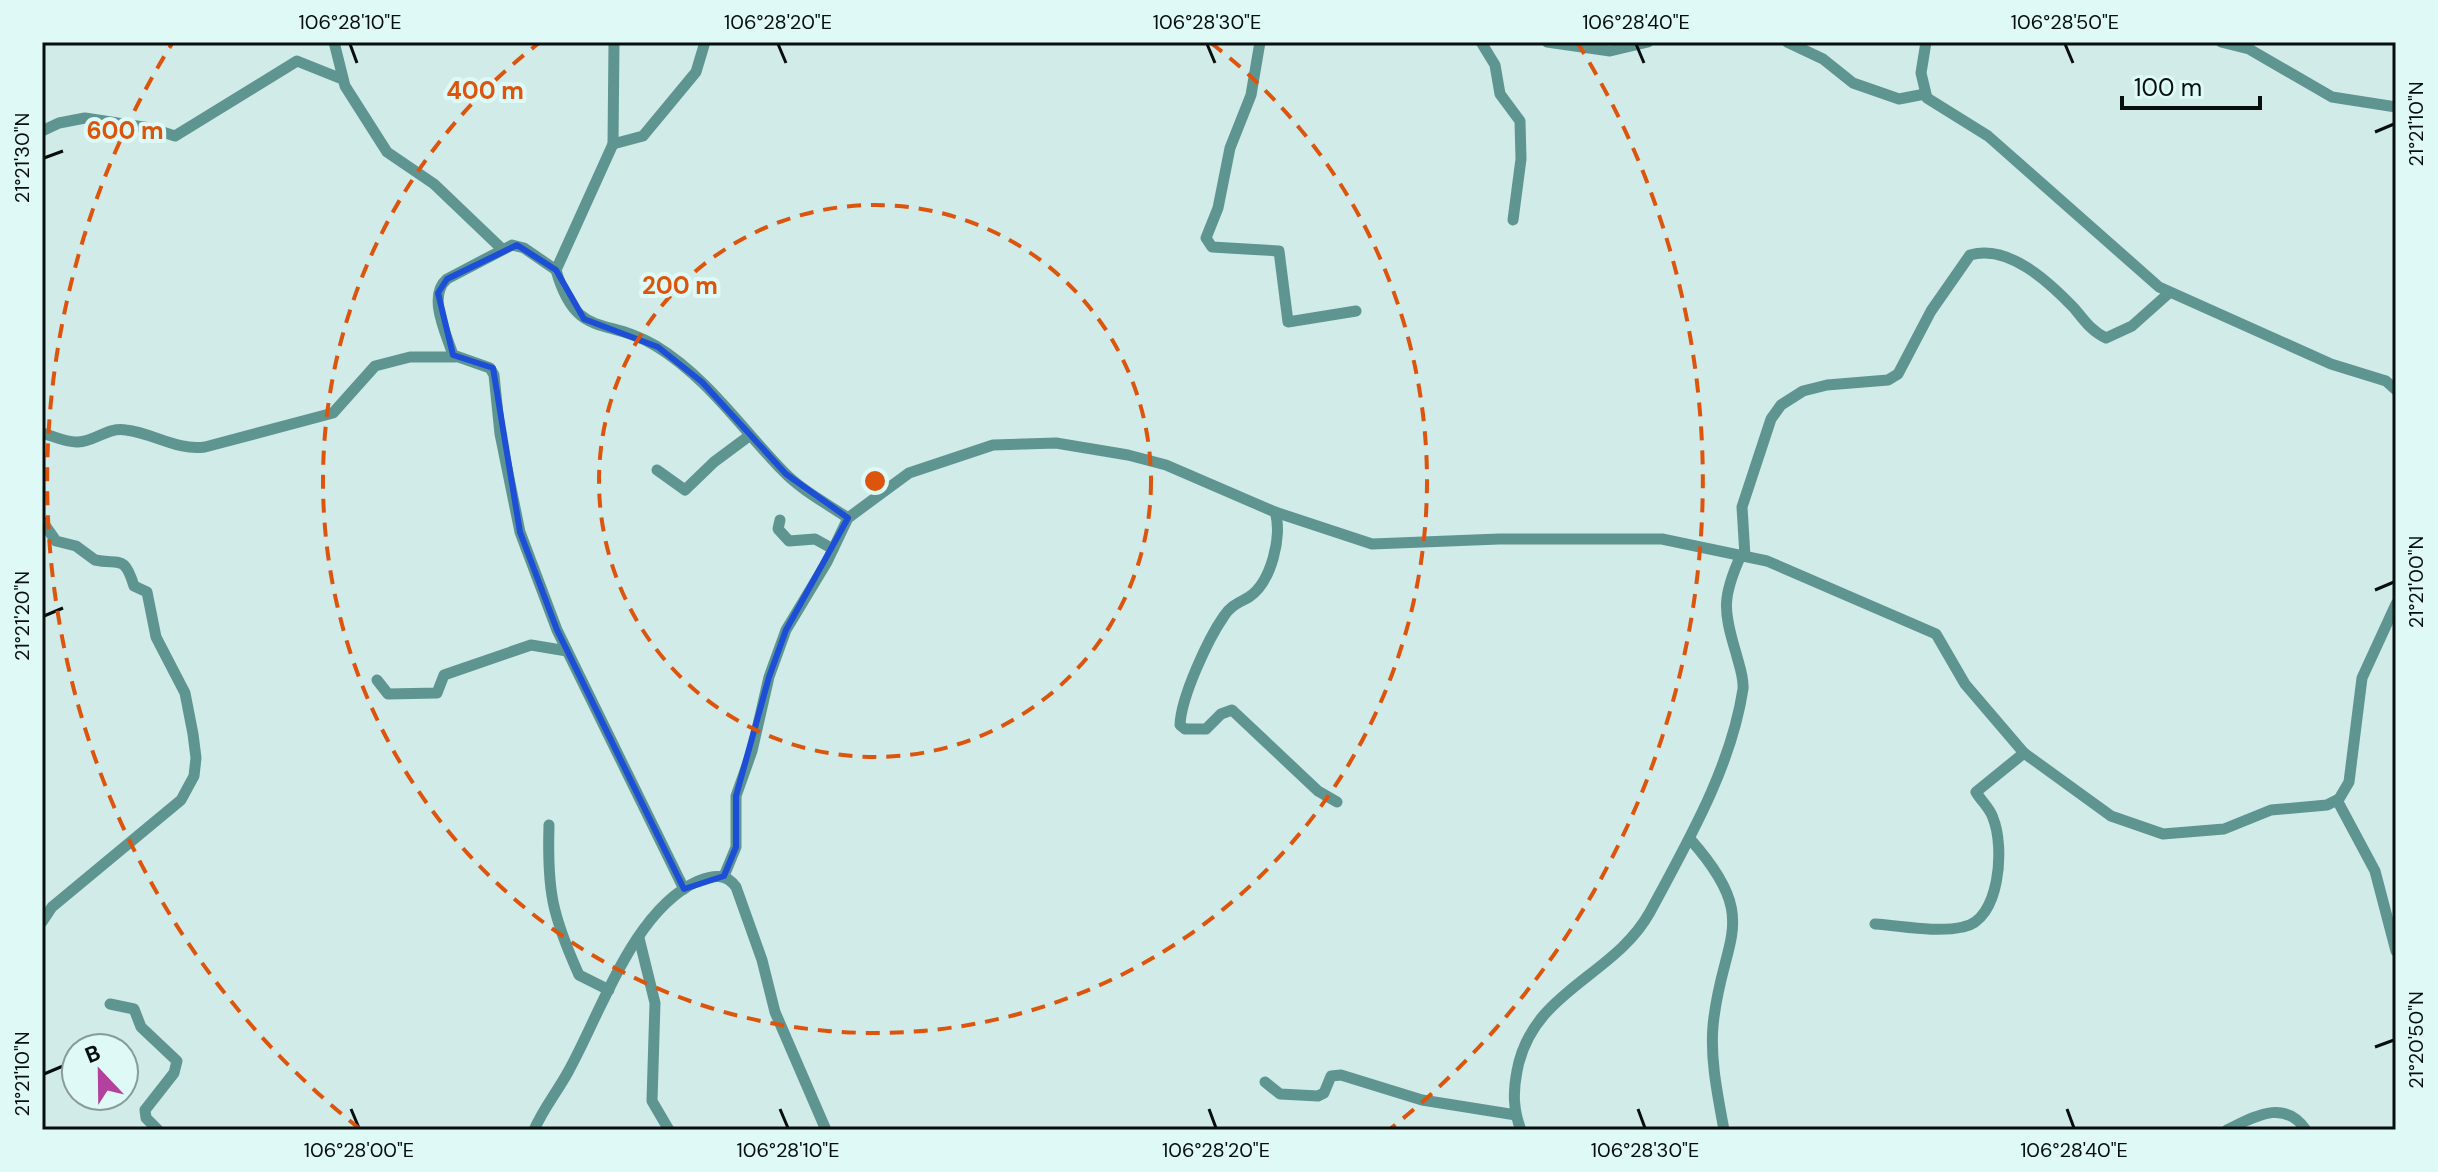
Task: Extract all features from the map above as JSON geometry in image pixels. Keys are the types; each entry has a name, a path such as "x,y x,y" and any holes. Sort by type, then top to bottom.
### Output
{"street":[{"path":"334,42 342,79 387,152 434,184 501,248"},
{"path":"556,270 613,144 614,42"},
{"path":"613,144 643,136 696,72 705,42"},
{"path":"1260,42 1251,95 1230,148 1218,208 1206,238 1212,247 1279,251 1288,322 1356,311"},
{"path":"1481,42 1495,65 1500,94 1520,121 1521,159 1513,220"},
{"path":"1547,42 1610,51 1648,42"},
{"path":"1787,42 1823,59 1853,83 1899,99 1909,100 1925,94"},
{"path":"1926,42 1921,73 1925,94 1988,136 2134,266 2169,293 2331,364 2386,381 2396,390"},
{"path":"2221,42 2249,49 2332,97 2396,107"},
{"path":"42,131 59,123 85,118 111,120 175,136 297,61 342,79"},
{"path":"455,357 437,298 439,286 501,248 512,245 524,248 556,270 568,301 584,319 601,328 632,333 658,347 702,382 794,481 848,518"},
{"path":"1521,1130 1514,1092 1520,1054 1538,1019 1634,936 1690,839 1735,724 1743,689 1724,607 1726,591 1743,556 1742,507 1771,419 1781,405 1803,391 1888,380 1898,374 1931,311 1970,255 1992,254 2026,267 2073,307 2093,331 2106,338 2132,326 2169,293"},
{"path":"42,433 76,442 107,430 122,429 146,433 183,447 205,447 333,413 375,366 410,357 455,357 490,368 494,375 500,434 520,532 567,651 622,756 684,889"},
{"path":"657,470 685,490 749,436"},
{"path":"724,876 736,847 736,796 752,751 769,677 786,630 848,518 909,473 1005,443 1056,443 1128,455 1178,470 1275,512 1372,544 1644,539 1743,556 1789,570 1936,634 1986,712 2024,753 2111,816 2163,834 2224,829 2271,810 2327,805 2337,800 2349,782 2362,678 2396,604"},
{"path":"1275,512 1280,528 1271,564 1253,594 1233,606 1223,618 1185,701 1180,725 1185,729 1201,730 1225,711 1236,712 1318,791 1337,802"},
{"path":"780,520 778,529 789,541 815,539 833,549"},
{"path":"42,521 56,541 76,546 95,560 115,559 126,566 134,586 147,592 156,637 185,693 196,758 189,788 175,806 52,907 42,922"},
{"path":"377,680 388,694 437,693 444,675 525,646 567,651"},
{"path":"1875,924 1963,927 1979,922 1988,913 1996,884 1996,834 1994,820 1976,792 2024,753"},
{"path":"2337,800 2375,871 2396,951"},
{"path":"549,825 548,890 560,928 579,975 609,990"},
{"path":"1690,839 1725,885 1733,913 1734,936 1712,1029 1724,1130"},
{"path":"537,1129 639,938 684,889 707,877 724,876 736,887 762,960 775,1012 826,1130"},
{"path":"639,938 655,1003 652,1101 669,1130"},
{"path":"110,1004 134,1009 141,1027 177,1061 174,1073 145,1110 146,1118 158,1130"},
{"path":"1265,1082 1280,1094 1318,1096 1324,1093 1331,1076 1341,1075 1422,1100 1516,1115"},
{"path":"2227,1130 2257,1114 2272,1111 2299,1120 2306,1130"}],"highlighted area":[{"path":"517,245 556,270 584,319 658,347 702,382 786,474 848,518 786,630 769,677 736,796 736,847 724,876 684,889 557,630 520,532 493,368 453,355 438,293 447,279"}]}
